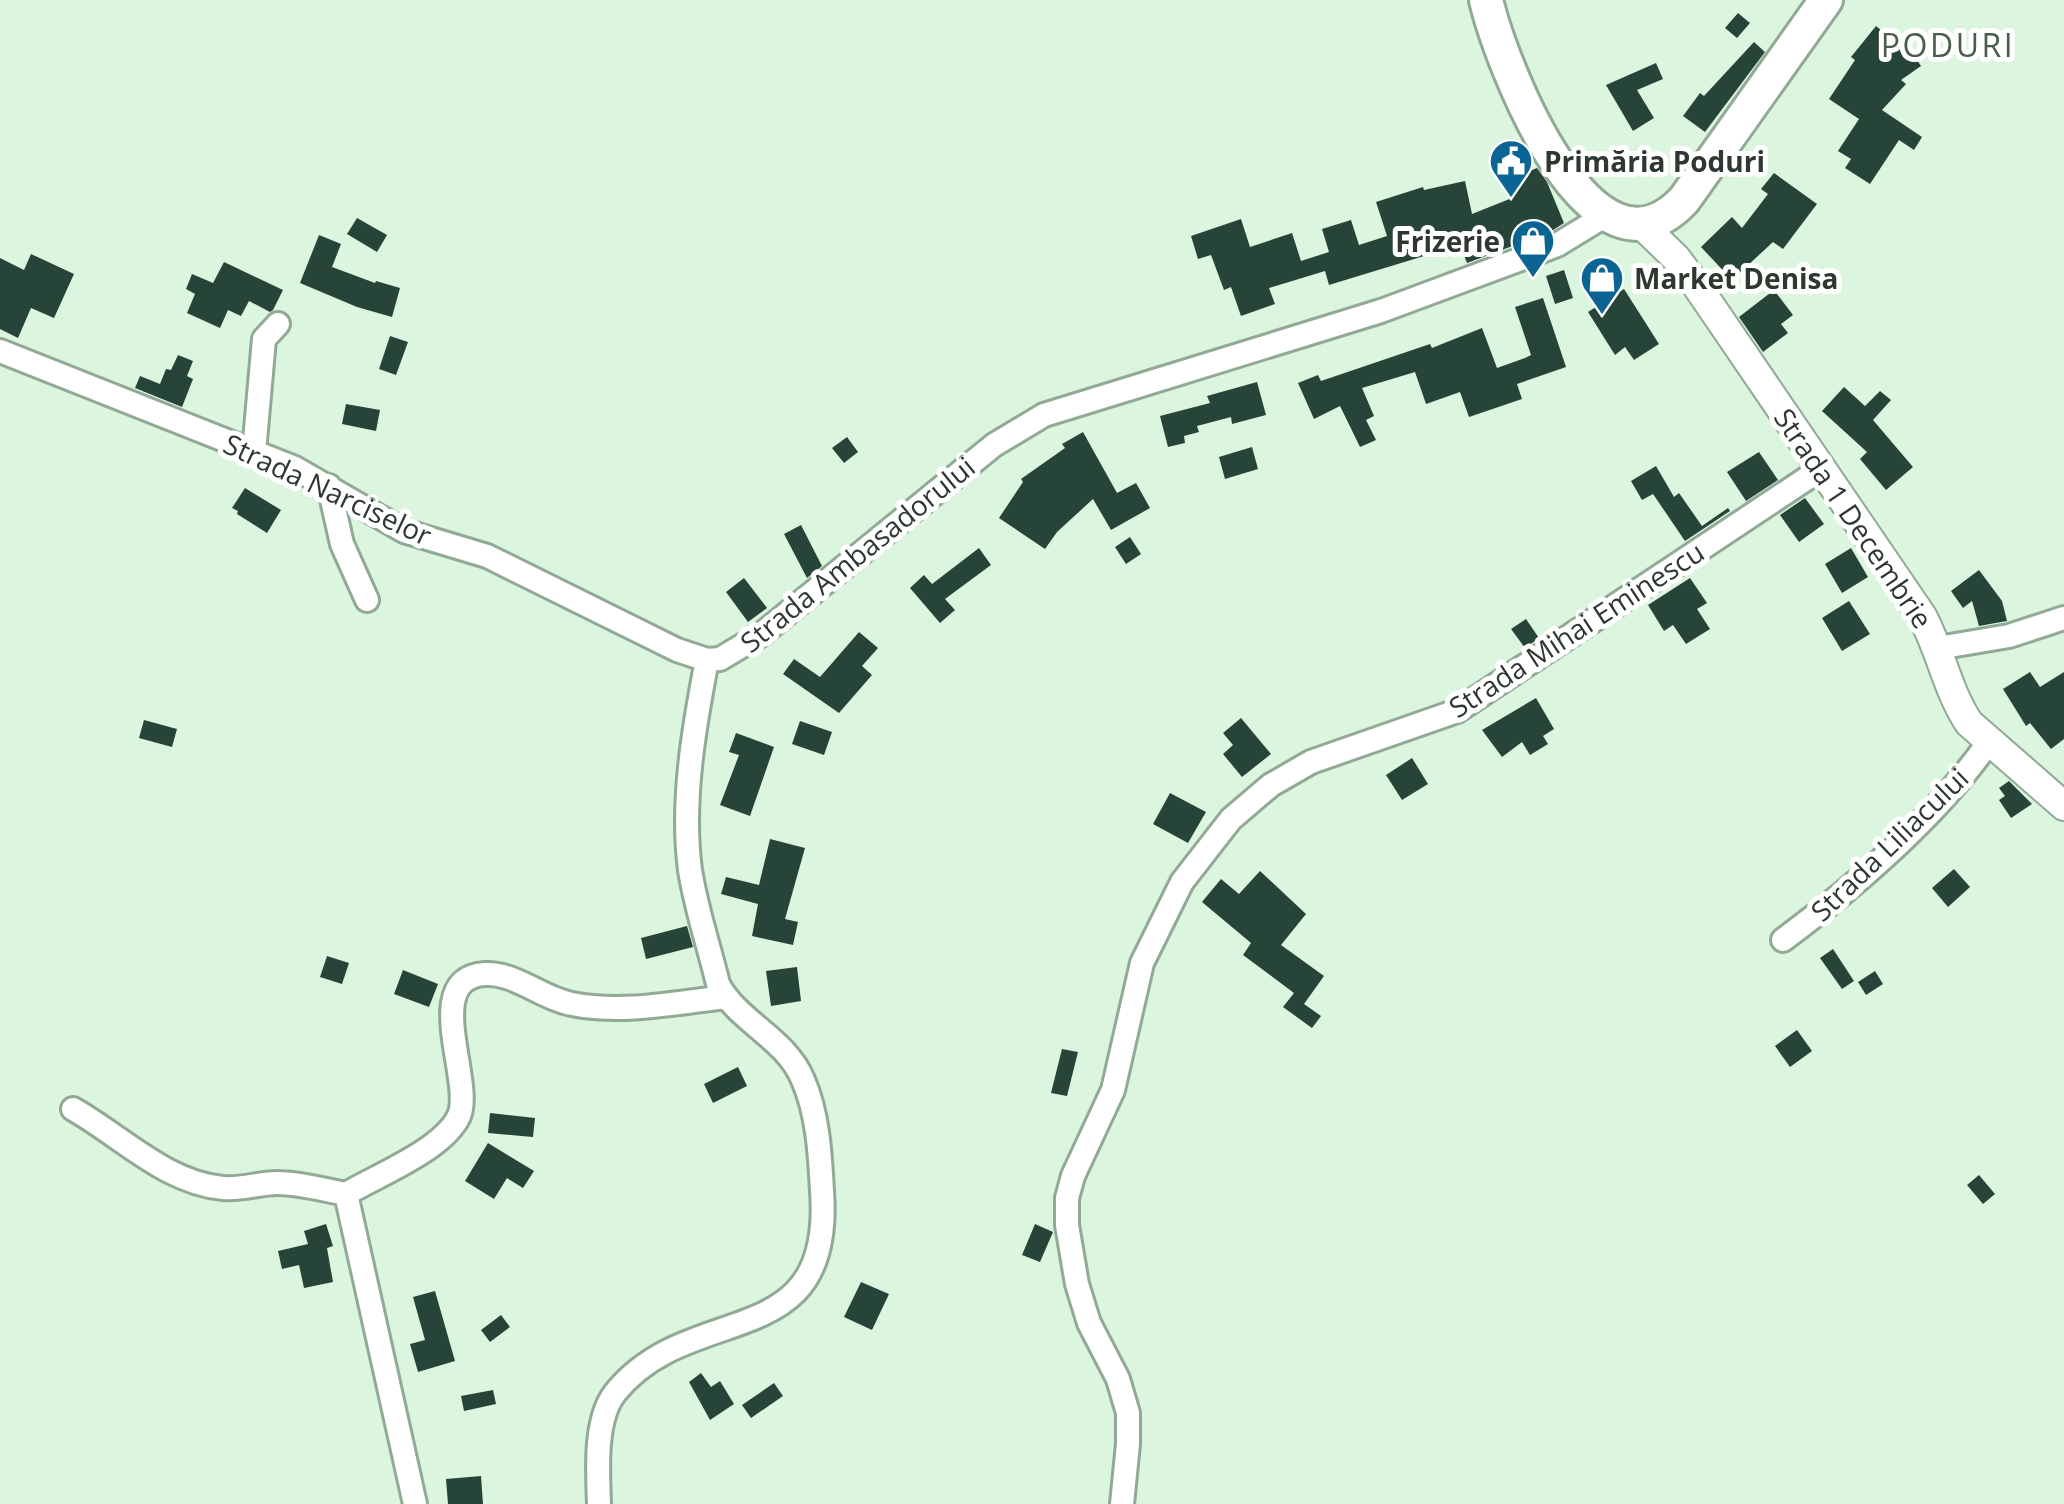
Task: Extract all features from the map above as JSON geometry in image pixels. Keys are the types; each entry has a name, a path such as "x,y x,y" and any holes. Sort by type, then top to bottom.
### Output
{"main road":[{"path":"1486,0 1498,44 1528,113 1565,172 1606,215 1618,222 1642,226 1671,214 1684,200 1826,0"}],"street":[{"name":"Strada Ambasadorului","path":"725,997 718,984 698,905 688,844 694,743 707,660 720,659 753,641 994,445 1028,422 1381,311 1557,245 1606,215"},
{"name":"Strada 1 Decembrie","path":"1642,226 1676,258 1698,286 1922,616 1938,648 1959,709 1988,743 2064,806"},
{"path":"254,452 264,339 278,324"},
{"name":"Strada Narciselor","path":"0,351 254,452 329,486 404,531 487,556 582,606 707,660"},
{"name":"Strada Mihai Eminescu","path":"1122,1504 1128,1413 1118,1379 1089,1323 1077,1284 1067,1226 1067,1198 1073,1176 1113,1090 1142,963 1188,873 1231,820 1270,785 1311,762 1457,710 1821,468"},
{"path":"329,486 342,544 366,600"},
{"path":"1938,648 2009,636 2064,618"},
{"name":"Strada Liliacului","path":"1784,940 1842,893 1926,815 1966,774 1988,743"},
{"path":"73,1110 153,1162 212,1186 226,1189 275,1183 346,1194 415,1156 454,1123 463,1096 450,1018 453,1000 472,977 501,976 548,998 591,1006 636,1007 725,997 781,1046 802,1078 818,1140 824,1236 815,1268 782,1306 678,1346 650,1362 614,1394 604,1418 599,1504"},
{"path":"346,1194 416,1504"}],"building":[{"path":"1738,13 1750,23 1737,38 1725,28"},
{"path":"1876,26 1891,38 1899,32 1921,66 1901,80 1906,84 1882,110 1922,137 1914,150 1899,140 1870,184 1845,168 1851,159 1838,151 1859,119 1829,99 1855,60 1851,57"},
{"path":"1754,42 1765,52 1705,132 1683,116 1700,93 1704,96"},
{"path":"1656,63 1663,79 1637,90 1654,118 1633,131 1606,85"},
{"path":"1537,168 1564,223 1550,232 1467,263 1460,245 1329,285 1325,271 1269,288 1275,304 1241,316 1231,287 1224,290 1211,255 1198,259 1191,236 1241,219 1250,247 1292,233 1301,261 1329,252 1322,229 1351,220 1359,245 1387,236 1376,202 1423,187 1424,190 1465,181 1472,214 1512,198 1505,181"},
{"path":"1774,173 1817,204 1783,249 1773,242 1732,280 1701,247 1732,217 1742,228 1768,194 1761,189"},
{"path":"357,218 387,235 377,252 347,234"},
{"path":"319,235 341,244 332,267 400,288 392,317 300,283"},
{"path":"31,254 74,274 54,318 31,308 18,338 0,329 0,258 24,270"},
{"path":"224,262 283,290 273,310 249,301 241,316 228,310 220,328 187,313 195,294 186,289 192,274 213,283"},
{"path":"1564,270 1573,298 1555,304 1546,276"},
{"path":"1624,289 1659,344 1634,360 1625,347 1615,355 1588,312"},
{"path":"1774,290 1793,315 1781,324 1788,333 1763,352 1739,317"},
{"path":"1543,298 1566,367 1517,384 1522,399 1469,417 1460,392 1426,404 1415,372 1362,388 1374,416 1366,420 1376,440 1360,447 1340,406 1314,419 1298,383 1318,375 1321,381 1430,344 1432,348 1482,328 1497,368 1531,355 1515,307"},
{"path":"390,336 408,342 396,375 379,369"},
{"path":"178,355 193,361 187,376 193,379 182,407 135,388 140,376 160,384"},
{"path":"1257,382 1266,415 1232,424 1231,417 1197,426 1199,432 1184,436 1185,443 1168,447 1160,416 1210,403 1207,396"},
{"path":"1844,387 1865,406 1880,391 1891,400 1873,420 1913,467 1886,490 1860,459 1867,452 1822,411"},
{"path":"346,404 380,410 376,431 342,424"},
{"path":"1083,432 1117,493 1136,483 1150,508 1111,530 1093,499 1057,532 1045,549 999,518 1023,482 1021,479 1065,448 1062,444"},
{"path":"847,437 858,452 844,463 832,448"},
{"path":"1252,447 1258,469 1225,479 1219,457"},
{"path":"1759,452 1778,480 1746,501 1727,472"},
{"path":"1656,466 1674,497 1679,493 1702,526 1728,508 1730,511 1685,541 1653,494 1642,500 1631,481"},
{"path":"245,488 281,510 267,533 232,508"},
{"path":"1805,498 1824,524 1799,542 1780,515"},
{"path":"801,525 822,566 807,578 784,534"},
{"path":"1130,537 1141,554 1126,564 1115,547"},
{"path":"979,548 991,565 945,599 955,610 940,623 910,588 924,575 932,584"},
{"path":"1851,548 1868,577 1842,593 1825,564"},
{"path":"1979,570 2002,601 2007,621 1979,626 1972,601 1963,608 1951,591"},
{"path":"744,578 767,608 748,622 726,592"},
{"path":"1690,578 1707,603 1697,609 1710,629 1686,644 1673,625 1664,631 1648,605"},
{"path":"1849,601 1870,634 1842,651 1822,618"},
{"path":"1526,619 1539,638 1525,648 1511,629"},
{"path":"859,632 878,648 862,666 872,675 839,713 783,674 794,659 820,677"},
{"path":"2030,672 2040,687 2064,672 2064,739 2051,749 2030,723 2026,726 2003,689"},
{"path":"1536,698 1554,729 1543,736 1548,744 1530,755 1522,742 1502,757 1482,730"},
{"path":"1241,718 1271,754 1242,777 1223,754 1233,745 1223,733"},
{"path":"144,720 177,729 172,747 139,738"},
{"path":"800,721 832,732 824,755 792,744"},
{"path":"736,733 774,747 750,816 720,805 739,755 729,752"},
{"path":"1412,758 1428,784 1402,800 1386,775"},
{"path":"2009,781 2032,804 2011,818 1999,800 2005,796 1999,788"},
{"path":"1170,793 1206,812 1188,843 1153,824"},
{"path":"770,839 805,848 785,919 798,922 793,945 752,936 758,904 721,894 726,877 759,885"},
{"path":"1954,869 1970,887 1948,907 1932,888"},
{"path":"1260,871 1306,914 1281,945 1324,976 1304,1004 1321,1016 1312,1028 1283,1007 1294,993 1243,955 1251,943 1202,902 1221,879 1239,894"},
{"path":"687,926 693,947 646,959 641,938"},
{"path":"1833,949 1854,981 1842,989 1820,958"},
{"path":"327,956 349,963 342,984 320,977"},
{"path":"797,967 801,1001 771,1006 766,971"},
{"path":"403,970 438,984 429,1007 394,994"},
{"path":"1875,971 1883,984 1866,995 1858,982"},
{"path":"1797,1030 1812,1051 1790,1067 1775,1046"},
{"path":"1062,1049 1078,1052 1067,1096 1051,1093"},
{"path":"738,1067 747,1086 713,1103 704,1084"},
{"path":"490,1113 535,1118 533,1137 488,1133"},
{"path":"488,1143 534,1171 523,1188 507,1178 494,1199 465,1181"},
{"path":"1979,1175 1995,1194 1983,1204 1967,1185"},
{"path":"326,1224 333,1246 327,1248 333,1282 304,1288 299,1265 282,1269 278,1251 308,1244 304,1231"},
{"path":"1035,1224 1053,1232 1040,1262 1022,1255"},
{"path":"861,1282 889,1294 872,1330 844,1317"},
{"path":"435,1291 455,1361 418,1372 410,1344 425,1340 413,1297"},
{"path":"501,1315 510,1327 490,1342 481,1330"},
{"path":"701,1373 711,1387 720,1381 734,1404 710,1420 689,1382"},
{"path":"774,1383 783,1396 751,1418 742,1405"},
{"path":"493,1390 496,1404 464,1411 461,1396"},
{"path":"481,1476 483,1504 448,1504 446,1479"}],"place":[{"name":"Primăria Poduri","path":"1511,199"},
{"name":"Frizerie","path":"1533,279"},
{"name":"Market Denisa","path":"1602,316"}],"district":[{"name":"PODURI","path":"1948,44"}]}
